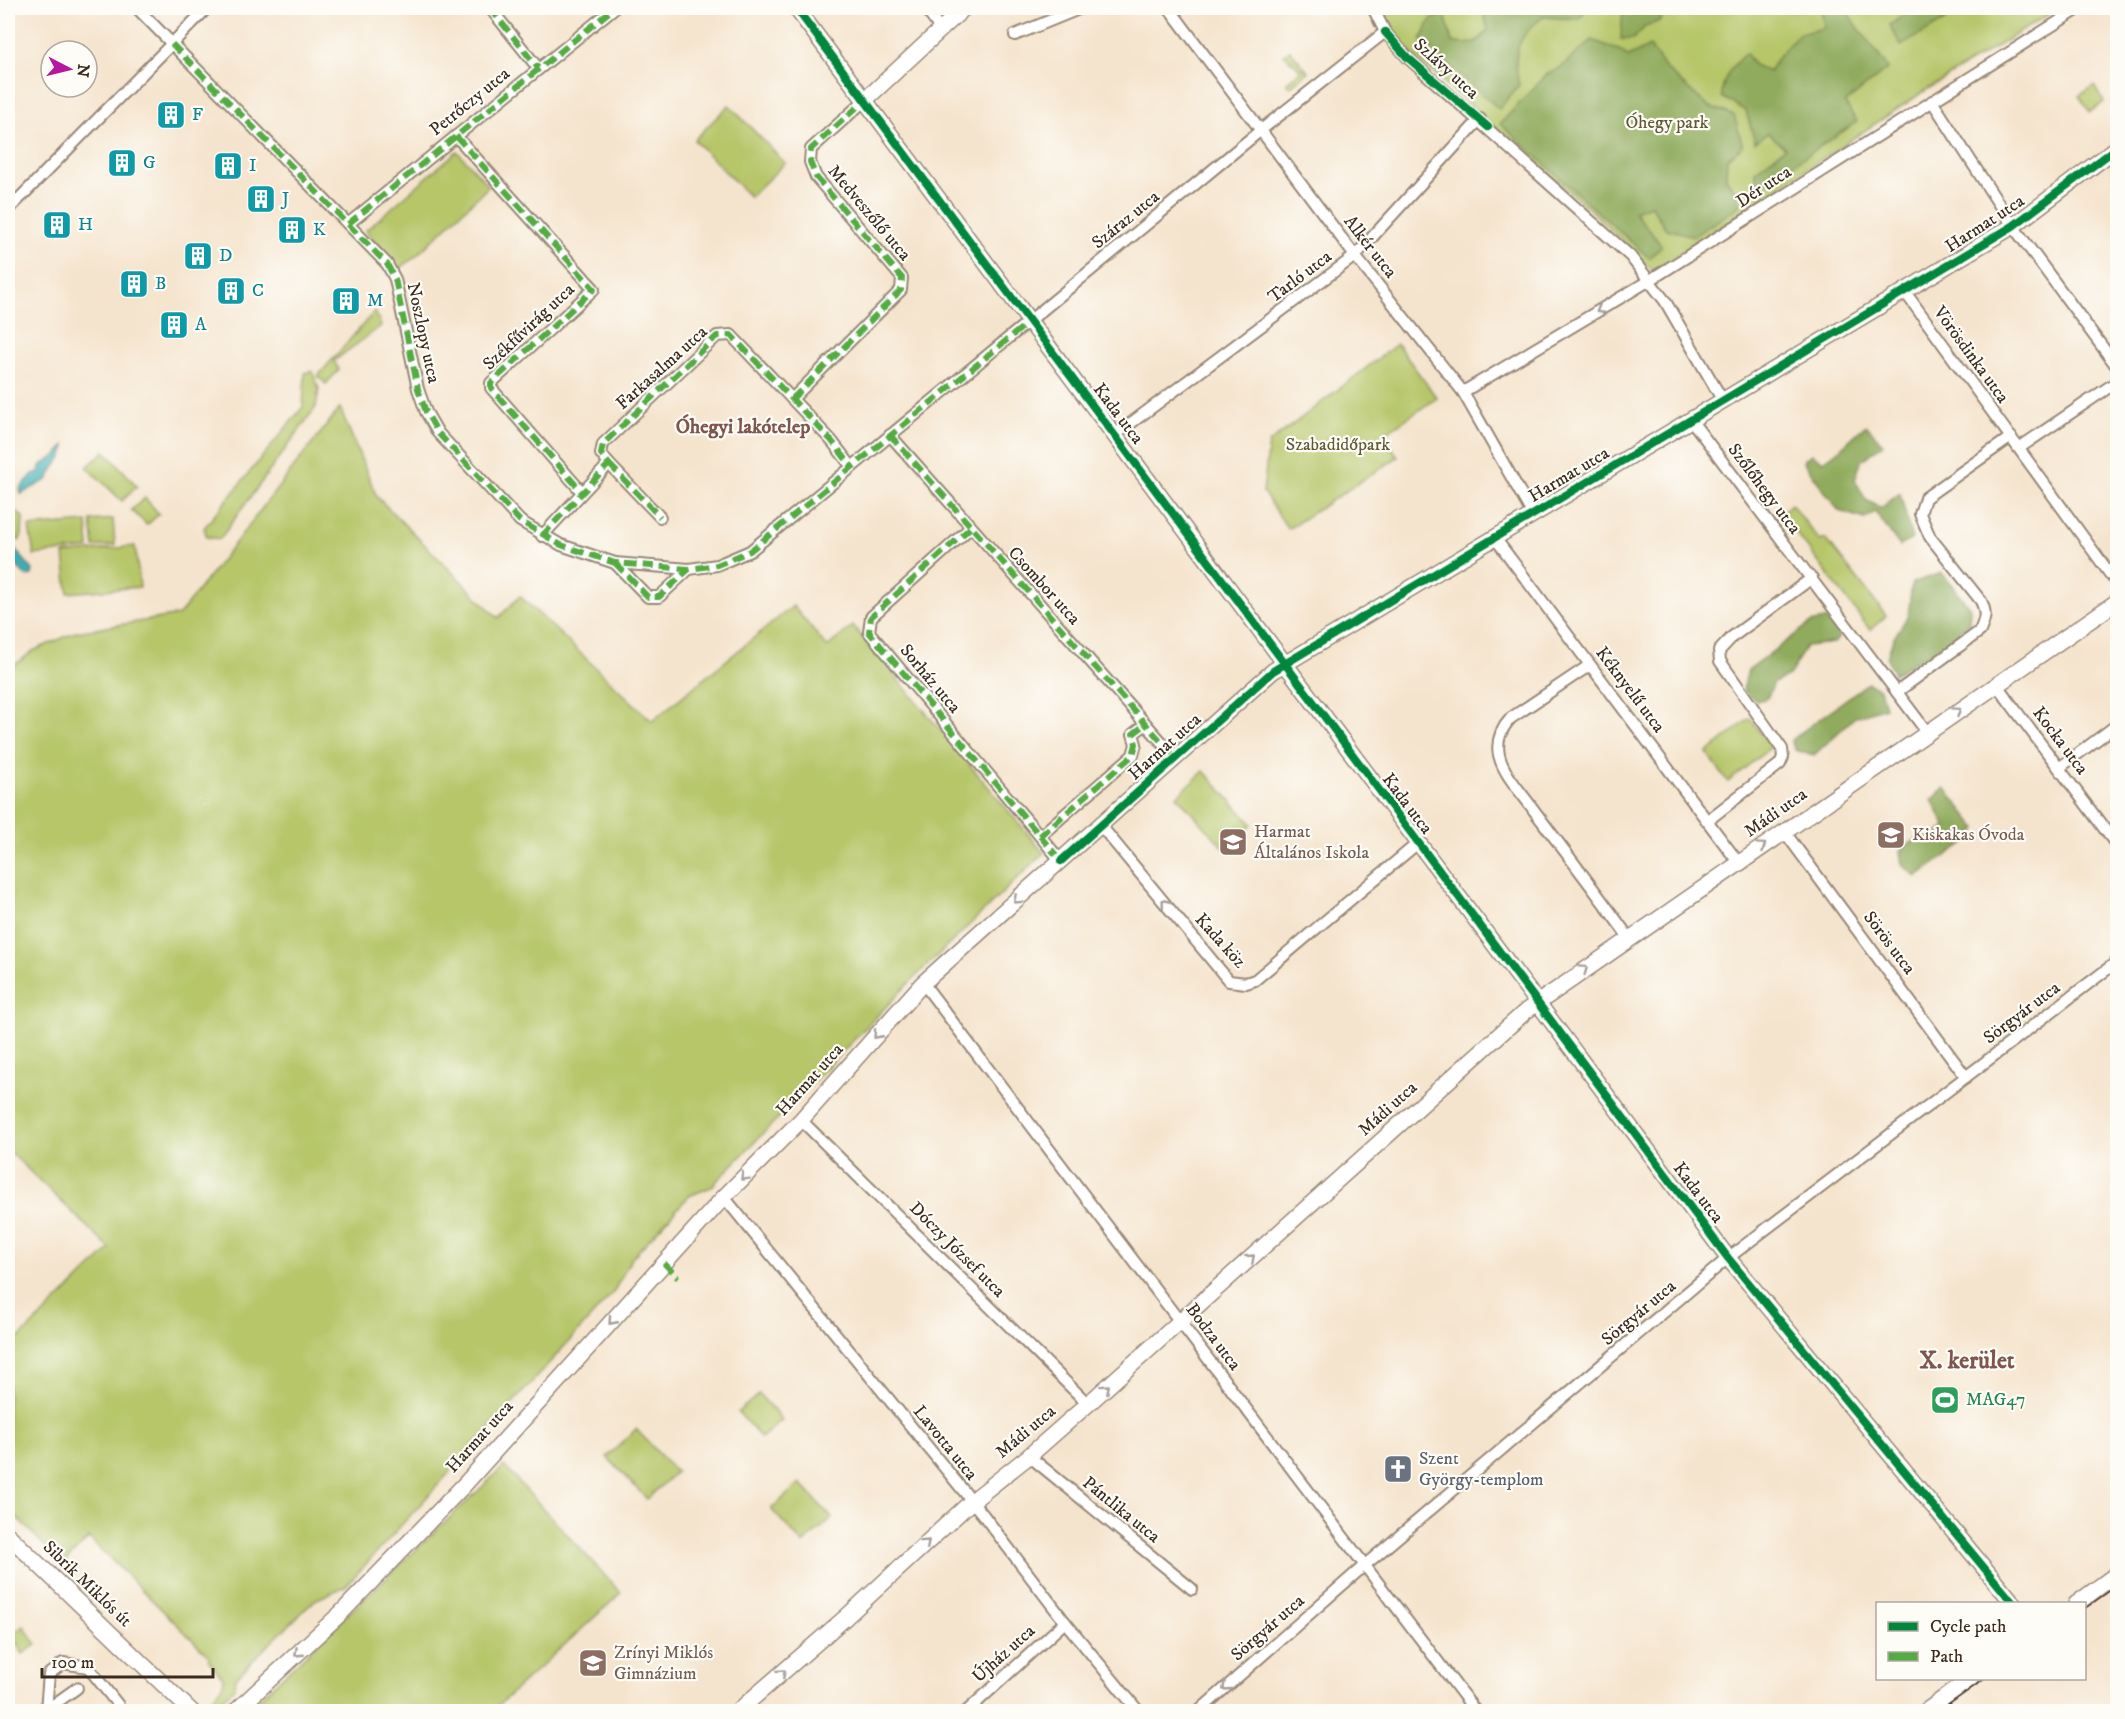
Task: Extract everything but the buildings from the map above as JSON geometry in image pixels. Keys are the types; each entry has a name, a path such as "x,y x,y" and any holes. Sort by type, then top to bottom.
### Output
{"street":[{"name":"Noszlopy utca","path":"137,8 387,264 395,279 417,389 426,412 438,432 520,521 542,536 561,545 615,563 689,569 717,565 750,552 890,435"},
{"path":"8,210 207,8"},
{"path":"490,8 538,69"},
{"name":"Petrőczy utca","path":"348,224 614,8"},
{"name":"Kada utca","path":"796,8 1728,1258 2012,1602"},
{"path":"925,8 940,30"},
{"path":"865,100 964,8"},
{"path":"1016,35 1081,8"},
{"name":"Alkér utca","path":"1169,8 1355,256 1463,392 1533,515"},
{"name":"Szlávy utca","path":"1373,8 1385,33 1407,57 1480,119 1630,256 1665,301 1723,402"},
{"name":"Dér utca","path":"1463,392 1650,280 2080,8"},
{"name":"Száraz utca","path":"890,435 1261,130 1385,33"},
{"name":"Medveszőlő utca","path":"792,399 901,290 902,278 816,177 810,162 811,149 865,100"},
{"path":"1932,101 2013,226 2118,368"},
{"name":"Tarló utca","path":"1115,435 1355,256 1480,119"},
{"name":"Székfűvirág utca","path":"456,135 594,289 491,383 491,388 582,492"},
{"name":"Harmat utca","path":"235,1712 341,1613 465,1484 724,1197 801,1120 923,983 1273,671 2013,226 2118,147"},
{"name":"Vörösdinka utca","path":"1905,292 2118,585"},
{"name":"Farkasalma utca","path":"609,464 601,454 603,444 717,336 731,336 792,399 852,467"},
{"path":"2019,448 2118,381"},
{"name":"Szőlőhegy utca","path":"1691,420 1927,732"},
{"name":"Csombor utca","path":"890,435 1175,757"},
{"path":"1897,692 1980,631 1985,619 1986,611 1981,601 1930,537 1920,514 1925,498 2011,437"},
{"path":"542,536 609,464 660,518"},
{"name":"Sorház utca","path":"970,528 871,617 869,632 1060,861"},
{"name":"Kéknyelű utca","path":"1495,538 1738,862"},
{"name":"Noszlopy utca","path":"615,563 648,597 659,597 689,569"},
{"path":"1707,821 1780,764 1784,757 1782,749 1720,661 1719,651 1732,637 1812,578"},
{"name":"Mádi utca","path":"737,1712 971,1502 1029,1456 1088,1404 1537,1003 2118,601"},
{"path":"1590,665 1511,718 1502,728 1498,753 1501,763 1522,795 1629,938"},
{"name":"Kocka utca","path":"1996,684 2118,847"},
{"path":"1040,836 1133,755 1136,744 1133,734 1146,724"},
{"path":"2059,768 2118,724"},
{"name":"Kada köz","path":"1101,826 1229,981 1237,983 1255,980 1418,843"},
{"name":"Sörös utca","path":"1784,831 1966,1077"},
{"name":"Sörgyár utca","path":"1198,1712 1365,1565 1728,1258 2118,961"},
{"name":"Bodza utca","path":"923,983 1476,1712"},
{"name":"Dóczy József utca","path":"801,1120 1088,1404"},
{"name":"Lavotta utca","path":"724,1197 1139,1712"},
{"name":"Pántlika utca","path":"1029,1456 1192,1589"},
{"name":"Sibrik Miklós út","path":"8,1535 192,1712"},
{"path":"2079,1602 2118,1573"},
{"name":"Újház utca","path":"966,1712 1065,1622"},
{"path":"45,1711 49,1674 63,1663 88,1667 118,1705 117,1712"},
{"path":"1925,1712 1968,1680"},
{"path":"45,1711 77,1688"}],"green space":[{"name":"Óhegy park","path":"1381,8 2059,8 1923,92 1653,271 1590,210 1413,55 1390,29"},
{"path":"1482,8 1582,8 1584,13 1578,19 1543,17 1527,32 1518,46 1516,55 1519,85 1499,109 1421,40 1431,19 1445,14 1452,42 1468,44 1477,41 1488,30"},
{"path":"1623,8 1663,8 1660,21 1646,26 1633,39 1621,39"},
{"path":"1821,8 1844,8 1888,68 1845,103 1857,122 1759,187 1755,171 1785,148 1768,133 1755,142 1746,111 1722,97 1725,78 1736,62 1746,53 1754,65 1769,72 1779,55 1799,34 1824,28"},
{"path":"1913,8 1942,8 1946,20 1901,46 1890,25"},
{"path":"1592,40 1621,51 1628,57 1650,46 1666,69 1708,106 1734,115 1743,146 1727,158 1726,178 1738,195 1739,206 1694,236 1666,229 1651,205 1634,211 1662,246 1649,258 1500,124 1547,74 1560,68"},
{"path":"1290,50 1308,72 1290,87 1286,83 1301,70 1284,54"},
{"path":"2094,86 2104,102 2090,112 2079,96"},
{"path":"729,105 785,163 750,197 694,140"},
{"path":"457,151 489,186 415,257 398,270 365,231"},
{"path":"375,311 381,326 334,361 339,370 326,384 318,376"},
{"name":"Szabadidőpark","path":"1397,344 1437,398 1384,434 1398,457 1288,529 1263,492 1269,443"},
{"path":"312,371 319,389 316,407 220,539 207,537 204,528 303,407 305,373"},
{"path":"340,408 377,497 498,618 520,596 652,721 793,606 827,647 853,626 1044,853 911,981 711,1187 689,1196 631,1259 613,1293 346,1586 315,1600 259,1654 235,1679 234,1688 210,1709 206,1704 222,1687 224,1679 208,1659 210,1657 89,1538 63,1564 8,1509 8,1349 110,1249 8,1150 8,670 33,651 76,632 179,615"},
{"path":"1866,425 1883,444 1861,461 1855,480 1866,500 1881,508 1900,493 1912,539 1900,546 1875,512 1865,519 1839,511 1803,461 1811,454 1823,461"},
{"path":"105,451 137,486 122,501 87,467"},
{"path":"145,498 159,514 147,525 131,510"},
{"path":"1791,504 1820,541 1826,539 1886,616 1870,630 1781,513"},
{"path":"13,509 23,517 22,535 19,541 8,528 8,511"},
{"path":"113,519 115,545 94,547 91,521"},
{"path":"87,522 89,548 34,555 29,527"},
{"path":"135,546 140,587 68,593 64,554"},
{"path":"1942,573 1970,608 1969,622 1953,639 1894,674 1887,658 1893,639 1908,616 1912,583"},
{"path":"1825,619 1831,622 1840,636 1834,643 1806,646 1790,675 1774,683 1767,698 1756,701 1743,690 1748,670 1811,623"},
{"path":"1868,683 1880,689 1885,707 1855,717 1814,755 1795,750 1791,740"},
{"path":"1750,718 1771,747 1728,782 1707,753"},
{"path":"1204,771 1252,824 1225,849 1177,796"},
{"path":"1945,788 1977,828 1970,839 1916,877 1902,864 1900,851 1919,837 1932,838 1946,827 1932,800"},
{"path":"759,1394 782,1420 761,1438 738,1412"},
{"path":"636,1429 676,1472 647,1499 607,1457"},
{"path":"504,1466 621,1593 492,1711 245,1712"},
{"path":"800,1483 832,1518 803,1544 771,1509"},
{"path":"24,1626 36,1645 23,1654 11,1634"}],"water":[{"path":"65,445 64,454 49,479 21,494 20,489 33,474 39,472 40,466 56,456"},
{"path":"8,541 33,570 32,575 26,576 12,561"}],"tram line":[{"path":"2086,1608 2118,1585"},
{"path":"1938,1712 1983,1680"}],"marked path":[{"path":"490,8 538,68"},
{"path":"348,224 614,8"},
{"path":"172,44 387,264 395,279 418,389 426,412 438,433 520,521 561,545 615,563 689,569 717,565 750,551 1030,321"},
{"path":"792,399 901,290 902,278 816,177 810,162 811,149 865,100"},
{"path":"456,136 594,289 491,383 491,388 582,492"},
{"path":"542,536 609,464 601,454 603,444 717,336 731,335 831,440 852,467"},
{"path":"890,435 1175,757"},
{"path":"609,464 660,517"},
{"path":"970,528 871,617 869,632 1056,855"},
{"path":"615,563 648,597 659,597 689,569"},
{"path":"1040,836 1133,755 1136,744 1133,734 1146,724"},
{"path":"664,1263 678,1278"}],"cycle path":[{"path":"796,8 1728,1258 2012,1602"},
{"path":"1385,32 1407,57 1488,127"},
{"path":"1061,861 1273,671 2013,226 2118,147"}],"place":[{"name":"F","path":"171,115"},
{"name":"G","path":"122,163"},
{"name":"I","path":"228,166"},
{"name":"J","path":"261,199"},
{"name":"H","path":"57,225"},
{"name":"K","path":"292,230"},
{"name":"D","path":"198,256"},
{"name":"B","path":"134,284"},
{"name":"C","path":"231,291"},
{"name":"M","path":"346,301"},
{"name":"A","path":"174,325"},
{"name":"Kiskakas Óvoda","path":"1891,835"},
{"name":"Harmat Általános Iskola","path":"1233,842"},
{"name":"MAG47","path":"1945,1400"},
{"name":"Szent György-templom","path":"1398,1469"},
{"name":"Zrínyi Miklós Gimnázium","path":"593,1663"}],"district":[{"name":"Óhegyi lakótelep","path":"743,427"},
{"name":"X. kerület","path":"1967,1361"}]}
